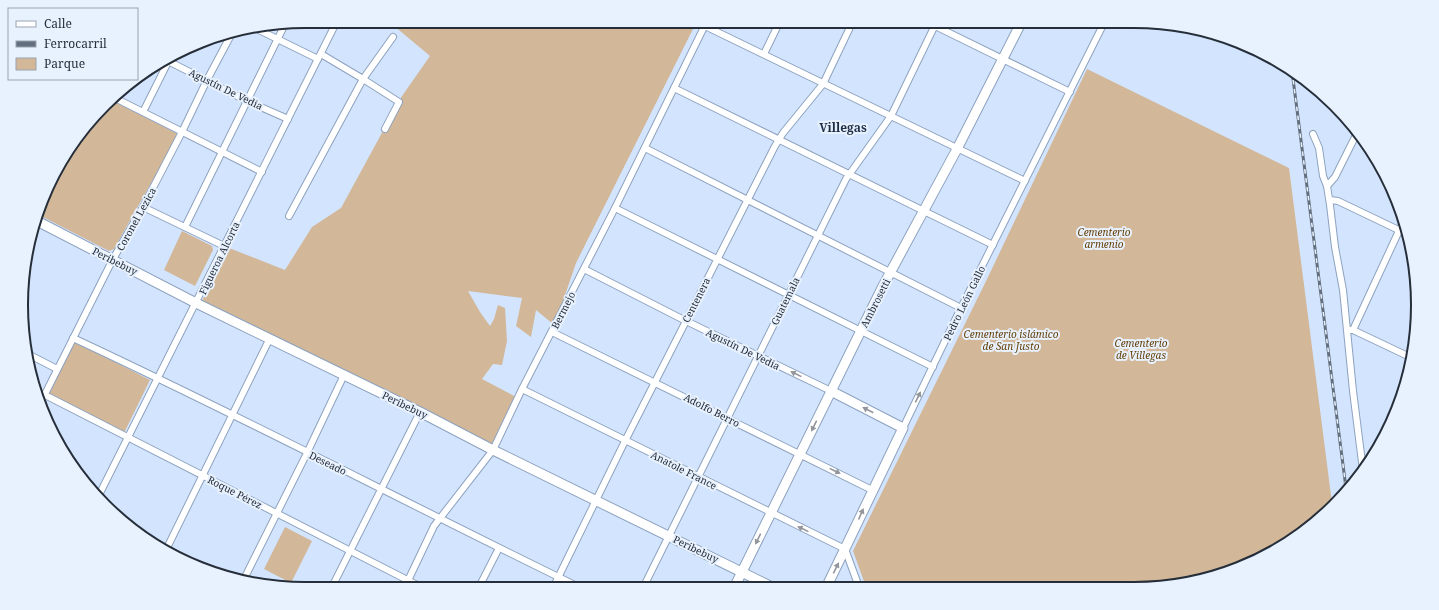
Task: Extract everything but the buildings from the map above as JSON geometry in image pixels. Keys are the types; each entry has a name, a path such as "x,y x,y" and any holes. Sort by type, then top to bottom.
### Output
{"street":[{"name":"Figueroa Alcorta","path":"101,492 334,28"},
{"name":"Bermejo","path":"408,580 434,526 493,450 522,389 615,208 704,28"},
{"path":"715,28 823,84 1025,182"},
{"path":"764,54 777,28"},
{"name":"Centenera","path":"556,582 778,139 823,84 850,28"},
{"name":"Guatemala","path":"646,582 817,235 849,174 891,116 934,28"},
{"path":"945,28 1003,59 1070,92"},
{"name":"Ambrosetti","path":"737,582 861,330 957,149 1018,28"},
{"name":"Pedro León Gallo","path":"829,582 872,490 1102,28"},
{"path":"185,227 282,29"},
{"path":"261,31 277,40 320,57 363,78 399,102 385,129"},
{"path":"289,216 363,78 393,37"},
{"name":"Coronel Lezica","path":"44,395 113,260 143,207 182,132 229,38"},
{"name":"Agustín De Vedia","path":"173,61 248,101 288,119"},
{"path":"143,112 163,67"},
{"path":"674,88 993,245"},
{"path":"119,100 262,172"},
{"path":"1313,134 1319,148 1323,176 1330,200 1335,247 1350,330 1354,398 1365,457"},
{"path":"1327,186 1335,177 1355,137"},
{"path":"645,148 962,308"},
{"path":"1330,200 1338,201 1399,230 1350,330"},
{"path":"143,207 224,246"},
{"path":"615,208 933,367"},
{"name":"Peribebuy","path":"41,223 196,303 270,338 493,450 762,582"},
{"name":"Agustín De Vedia","path":"584,269 903,428"},
{"path":"1350,330 1407,356"},
{"name":"Adolfo Berro","path":"552,332 872,490"},
{"name":"Deseado","path":"73,338 158,378 568,582"},
{"path":"168,546 270,338"},
{"path":"33,356 57,369"},
{"path":"246,576 344,375"},
{"name":"Anatole France","path":"522,389 845,549"},
{"name":"Roque Pérez","path":"44,395 412,582"},
{"path":"334,582 420,412"},
{"path":"481,582 499,548"},
{"path":"845,549 857,582"}],"green space":[{"path":"397,28 694,28 576,263 563,301 553,324 536,310 531,337 516,326 522,298 468,291 490,326 494,319 498,305 505,308 507,341 502,365 493,364 482,379 516,397 491,445 202,301 229,248 285,270 312,227 341,208 402,96 430,56"},
{"name":"Cementerio de Villegas","path":"1087,69 1289,168 1332,499 1303,525 1272,545 1240,561 1206,573 1188,577 1170,580 1134,582 864,582 853,551 988,277"},
{"path":"116,103 176,133 177,137 114,249 109,251 43,217 49,199 65,166 85,136"},
{"path":"182,231 212,246 213,250 195,286 164,270"},
{"path":"74,341 150,380 124,433 48,394"},
{"path":"285,527 312,541 292,581 287,581 264,569"}],"railway":[{"path":"1293,78 1345,484"}],"district":[{"name":"Villegas","path":"843,128"}],"park label":[{"name":"Cementerio armenio","path":"1104,238"},
{"name":"Cementerio islámico de San Justo","path":"1011,340"}]}
